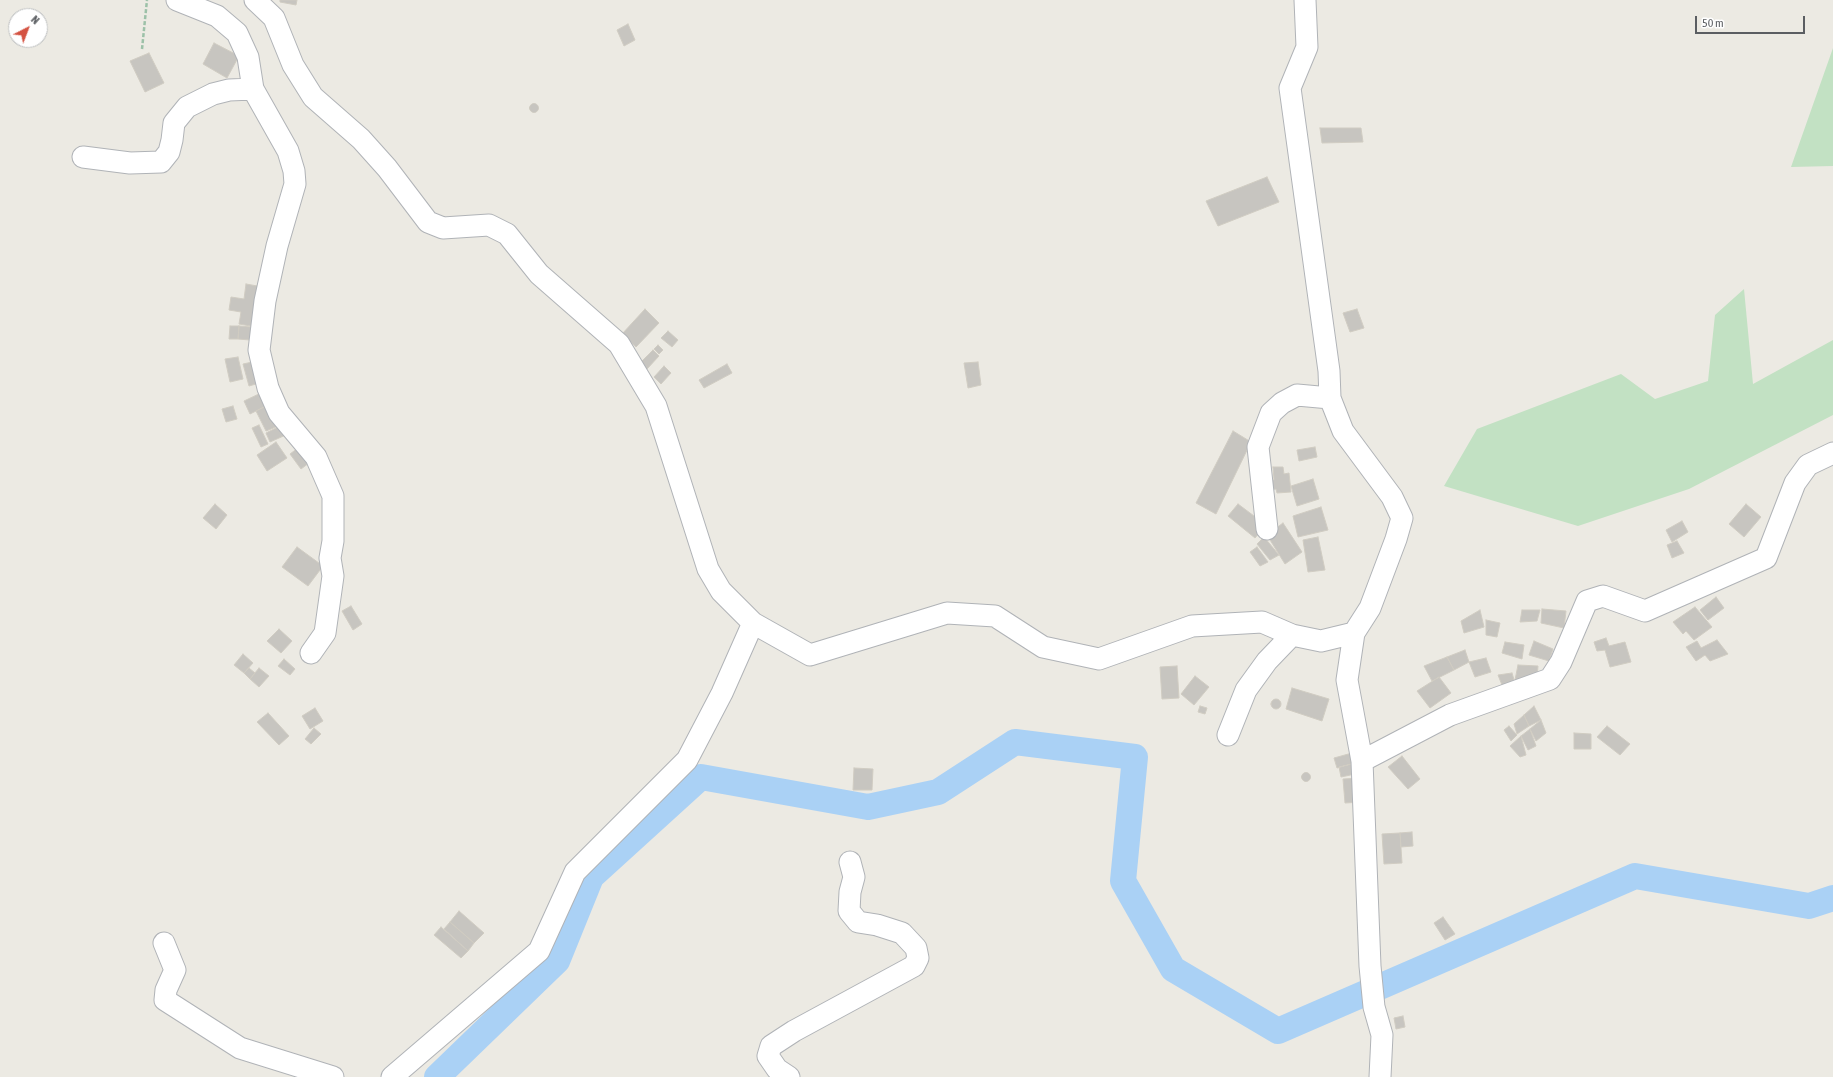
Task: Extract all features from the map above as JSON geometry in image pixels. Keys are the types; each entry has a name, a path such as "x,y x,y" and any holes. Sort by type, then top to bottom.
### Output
{"street":[{"path":"177,0 217,16 237,33 248,57 253,89 292,160 295,184 275,253 265,301 259,350 268,388 279,413 316,457 333,496 333,541 330,558 333,576 325,633 311,653"},
{"path":"255,0 274,18 294,65 313,97 361,139 387,168 428,222 443,228 489,225 507,234 539,274 619,344 656,406 708,570 721,591 754,623 810,655 947,613 995,616 1044,647 1099,659 1192,626 1262,622 1292,635 1322,641 1354,633"},
{"path":"1306,0 1307,47 1290,88 1329,371 1330,398 1342,431 1392,498 1402,518 1396,539 1370,608 1354,633 1348,680 1362,761 1370,966 1374,1007 1382,1036 1380,1077"},
{"path":"83,158 130,163 161,162 169,152 174,123 187,107 213,94 229,90 253,89"},
{"path":"1267,529 1258,447 1271,413 1282,403 1297,395 1330,398"},
{"path":"1362,761 1450,715 1550,679 1561,662 1587,601 1603,596 1645,611 1766,558 1795,483 1808,465 1833,453"},
{"path":"392,1077 539,951 575,872 687,760 722,693 754,623"},
{"path":"1228,735 1246,690 1267,661 1292,635"},
{"path":"788,1077 778,1069 768,1056 771,1046 794,1031 914,966 918,958 916,948 902,933 877,925 858,922 849,911 850,892 854,877 850,862"},
{"path":"164,943 175,970 166,990 165,1000 240,1048 333,1077"}],"path":[{"path":"142,49 147,0"}],"green space":[{"path":"1833,48 1833,166 1791,167"},
{"path":"1744,289 1753,384 1833,340 1833,415 1689,489 1578,526 1444,486 1477,429 1621,374 1655,399 1708,381 1715,315"}],"building":[{"path":"280,0 297,0 296,5 280,2"},
{"path":"628,24 635,40 624,46 617,30"},
{"path":"214,43 239,56 227,78 203,64"},
{"path":"149,53 164,83 145,92 130,61"},
{"path":"532,104 536,104 538,108 536,112 532,112 530,110 530,106"},
{"path":"1320,128 1361,128 1363,142 1322,143"},
{"path":"1267,177 1279,202 1218,226 1206,201"},
{"path":"246,284 263,287 256,327 239,324 241,312 229,310 231,297 244,299"},
{"path":"645,309 659,323 636,347 622,334"},
{"path":"1357,309 1364,328 1350,332 1343,313"},
{"path":"230,326 239,326 238,339 229,339"},
{"path":"239,326 251,327 250,340 238,339"},
{"path":"668,331 678,340 672,347 661,338"},
{"path":"658,345 663,350 659,354 654,349"},
{"path":"653,350 659,356 647,369 640,363"},
{"path":"238,357 243,379 230,382 225,359"},
{"path":"257,361 263,382 249,386 243,364"},
{"path":"978,362 981,385 968,388 964,363"},
{"path":"727,364 732,373 704,388 699,380"},
{"path":"664,366 671,373 661,384 654,377"},
{"path":"261,393 266,406 250,414 244,401"},
{"path":"233,406 237,419 226,422 222,409"},
{"path":"266,406 276,427 266,431 256,411"},
{"path":"284,424 288,434 270,442 266,433"},
{"path":"259,425 268,444 261,447 252,428"},
{"path":"1233,431 1251,442 1216,514 1196,503"},
{"path":"276,442 287,458 267,471 257,455"},
{"path":"1315,447 1317,457 1299,461 1297,450"},
{"path":"298,448 309,463 301,469 290,454"},
{"path":"1273,467 1283,467 1284,474 1289,473 1291,492 1277,493 1276,489 1267,490 1266,480 1274,480"},
{"path":"1313,479 1319,499 1297,506 1291,486"},
{"path":"215,504 227,515 216,529 203,518"},
{"path":"1238,504 1266,525 1255,538 1228,516"},
{"path":"1746,504 1761,517 1744,537 1729,524"},
{"path":"1321,507 1328,530 1298,537 1293,516"},
{"path":"1682,521 1688,532 1672,542 1666,530"},
{"path":"1283,523 1302,552 1285,564 1267,535"},
{"path":"1264,537 1279,555 1270,560 1257,544"},
{"path":"1318,537 1325,570 1308,572 1303,540"},
{"path":"1677,541 1684,553 1672,558 1667,545"},
{"path":"297,547 323,566 308,586 282,567"},
{"path":"1257,547 1268,562 1260,566 1250,552"},
{"path":"1716,597 1724,608 1708,620 1700,610"},
{"path":"351,606 362,624 353,630 342,611"},
{"path":"1695,607 1712,627 1694,640 1686,631 1683,634 1673,622"},
{"path":"1542,609 1566,611 1564,628 1541,623"},
{"path":"1480,610 1484,627 1464,633 1461,621"},
{"path":"1522,610 1540,610 1537,621 1520,622"},
{"path":"1486,620 1500,623 1497,637 1486,635"},
{"path":"279,629 292,641 281,653 267,641"},
{"path":"1606,638 1609,646 1625,642 1631,662 1610,667 1605,650 1597,651 1594,642"},
{"path":"1717,640 1728,654 1710,661 1705,655 1696,661 1686,647 1697,641 1701,648"},
{"path":"1534,641 1553,649 1549,661 1529,655"},
{"path":"1505,642 1524,645 1522,659 1502,653"},
{"path":"1465,650 1469,662 1454,670 1447,657"},
{"path":"243,654 253,663 244,673 234,665"},
{"path":"1447,657 1454,670 1432,681 1424,666"},
{"path":"1486,658 1491,672 1475,677 1469,662"},
{"path":"284,659 295,669 290,675 278,666"},
{"path":"1518,665 1538,666 1537,679 1515,680"},
{"path":"1177,666 1179,698 1162,699 1160,667"},
{"path":"249,668 255,673 250,679 244,673"},
{"path":"259,668 269,676 259,687 250,679"},
{"path":"1512,673 1515,683 1504,690 1498,675"},
{"path":"1195,676 1209,687 1194,705 1181,694"},
{"path":"1439,677 1451,693 1430,708 1417,691"},
{"path":"1292,688 1329,699 1322,721 1286,709"},
{"path":"1274,699 1278,699 1280,700 1280,708 1274,709 1271,706 1271,702"},
{"path":"1200,706 1207,708 1205,714 1198,712"},
{"path":"1534,706 1541,720 1529,726 1524,715"},
{"path":"315,708 323,721 310,729 302,716"},
{"path":"268,713 289,736 279,745 257,722"},
{"path":"1524,715 1529,726 1517,734 1514,724"},
{"path":"1541,720 1546,733 1536,741 1530,729"},
{"path":"1509,726 1517,735 1511,741 1504,730"},
{"path":"1607,726 1630,744 1620,755 1597,737"},
{"path":"314,728 321,734 311,744 305,739"},
{"path":"1530,729 1536,746 1528,750 1521,736"},
{"path":"1574,733 1591,734 1591,749 1574,749"},
{"path":"1521,736 1526,755 1520,757 1510,746"},
{"path":"1352,753 1355,763 1337,768 1334,758"},
{"path":"1402,756 1420,779 1408,789 1388,767"},
{"path":"1355,763 1360,773 1341,777 1339,767"},
{"path":"854,768 873,769 872,790 853,790"},
{"path":"1304,773 1308,773 1310,777 1308,781 1304,781 1302,779 1302,775"},
{"path":"1360,778 1362,802 1345,803 1343,779"},
{"path":"1412,832 1413,846 1401,847 1400,833"},
{"path":"1400,833 1402,863 1384,864 1382,834"},
{"path":"459,911 484,933 474,943 450,922"},
{"path":"1443,917 1455,934 1445,940 1434,923"},
{"path":"450,922 474,943 468,951 444,929"},
{"path":"441,927 468,951 461,958 434,935"},
{"path":"1403,1016 1405,1027 1396,1029 1394,1018"}],"waterway":[{"path":"437,1077 557,961 591,877 701,777 868,807 938,792 1015,742 1135,757 1123,881 1173,969 1278,1031 1635,876 1809,906 1833,898"}]}
